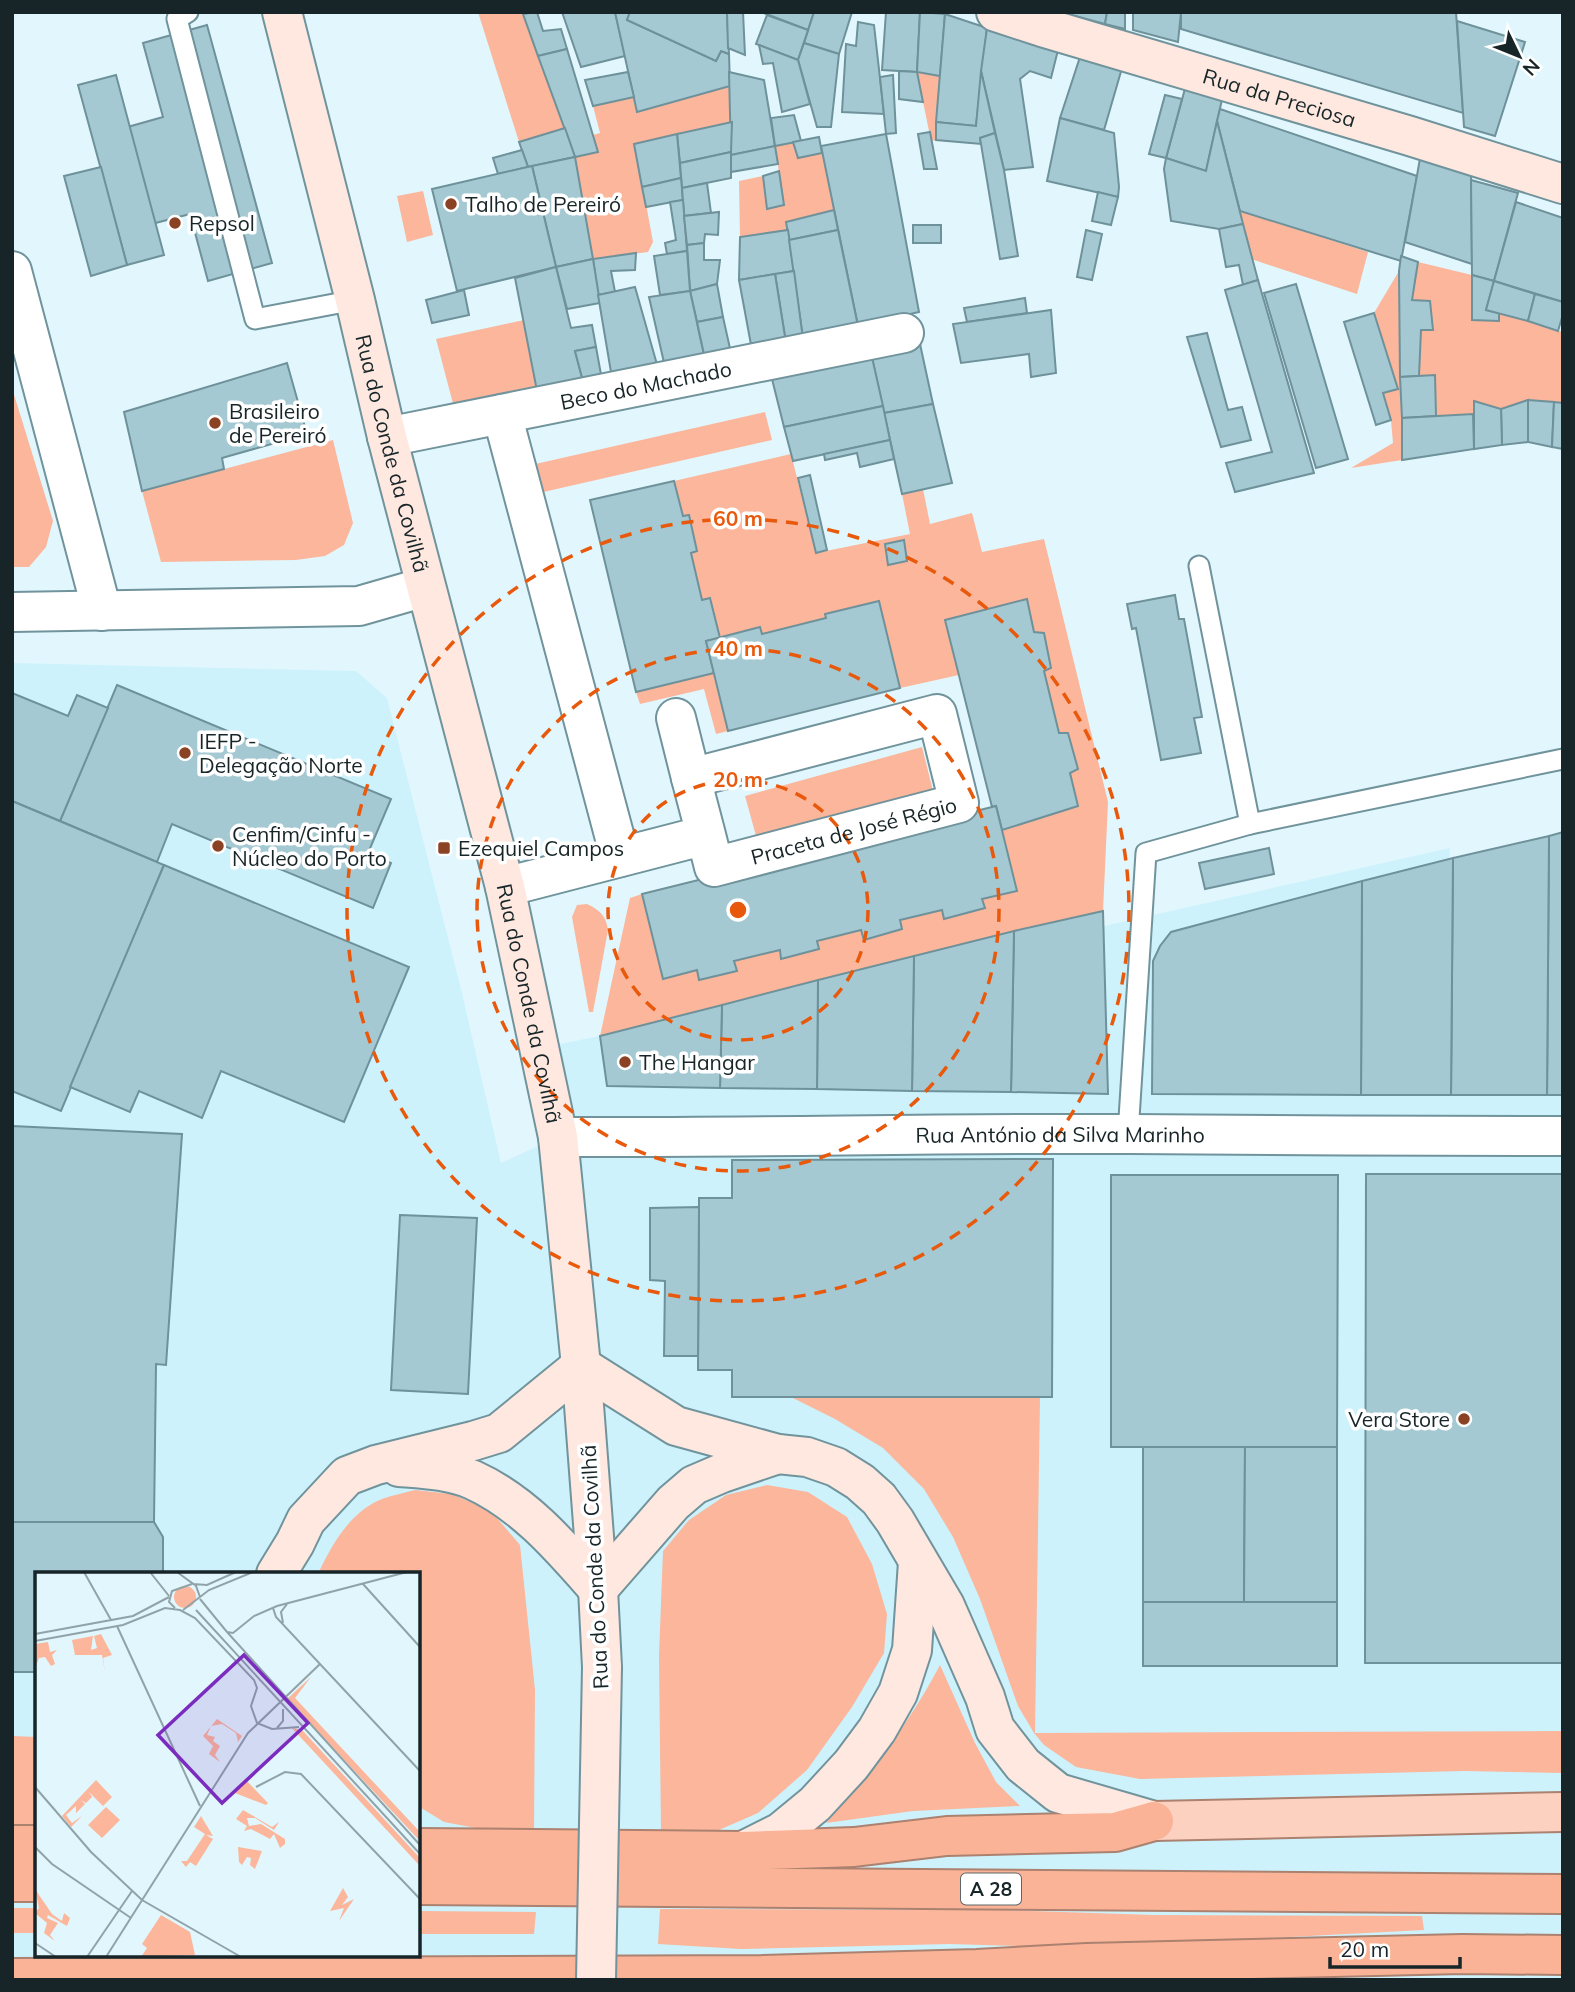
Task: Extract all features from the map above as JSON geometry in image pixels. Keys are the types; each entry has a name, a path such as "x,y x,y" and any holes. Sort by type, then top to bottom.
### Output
{"highway":[{"path":"436,1848 743,1851 854,1847 947,1836 1115,1832 1154,1821"},
{"path":"12,1845 35,1844"},
{"path":"12,1882 35,1882"},
{"name":"A 28","path":"420,1885 1563,1894"},
{"path":"12,1978 765,1977 1087,1963 1563,1955"}],"main road":[{"name":"Rua do Conde da Covilhã","path":"282,12 425,587 505,887 558,1137 581,1366 602,1667 596,1980"},
{"name":"Rua da Preciosa","path":"996,12 1563,184"},
{"path":"288,1563 306,1520 347,1476 376,1465 499,1433 581,1366 676,1426 778,1454 807,1457 836,1467 860,1482 879,1499 945,1606 985,1697 995,1729 1023,1765 1058,1793 1154,1821 1563,1812"},
{"path":"376,1465 435,1469 472,1480 512,1503 540,1527 598,1589 673,1503 694,1485 778,1454"},
{"path":"743,1851 781,1832 815,1804 851,1765 877,1730 898,1693 912,1650 918,1562"},
{"path":"420,1830 436,1848"}],"street":[{"path":"12,271 102,611"},
{"name":"Beco do Machado","path":"387,437 904,332"},
{"path":"502,414 620,857"},
{"path":"12,611 359,606 425,587"},
{"name":"Praceta de José Régio","path":"937,714 959,803 714,867 706,835 691,778 937,714"},
{"path":"676,718 691,778"},
{"path":"505,887 706,835"},
{"name":"Rua António da Silva Marinho","path":"558,1137 1128,1134 1563,1136"}],"lane":[{"path":"188,12 177,19 255,319 355,300"},
{"path":"1199,566 1250,824"},
{"path":"1128,1134 1146,853 1250,824 1563,759"}],"shaded area":[{"path":"478,12 522,12 565,128 519,142"},
{"path":"917,72 940,76 936,140 931,141"},
{"path":"730,86 732,122 635,144 653,242 648,252 593,259 575,157 598,152 593,135 600,133 593,106 634,97 637,112"},
{"path":"793,142 798,158 822,153 834,210 787,222 788,230 740,237 739,181 763,176 767,208 784,205 775,146"},
{"path":"423,191 433,235 407,242 397,196"},
{"path":"1240,211 1368,252 1357,294 1251,259"},
{"path":"1418,262 1472,275 1473,320 1499,321 1499,313 1563,332 1563,403 1528,400 1501,409 1474,401 1473,414 1436,416 1435,376 1419,376 1421,330 1432,330 1430,301 1412,300"},
{"path":"1399,271 1402,460 1351,468 1393,443 1391,420 1383,393 1397,389 1374,313"},
{"path":"524,320 538,396 456,415 436,339"},
{"path":"12,388 53,521 46,547 29,567 12,567"},
{"path":"765,412 772,440 539,493 531,465"},
{"path":"333,440 353,523 344,545 325,556 296,560 161,562 142,491"},
{"path":"791,454 816,553 910,534 902,494 923,489 930,524 972,513 982,552 1044,539 1108,802 1103,911 600,1036 630,898 642,894 697,970 699,980 736,971 734,961 780,950 782,958 818,949 817,941 861,930 865,940 902,929 900,920 942,910 945,919 984,908 982,899 1017,891 1002,830 1078,806 1070,773 1068,733 1059,733 1044,671 1051,668 1044,633 1034,632 1027,600 945,620 959,675 900,688 879,602 762,634 720,638 710,598 702,600 691,553 697,551 689,515 683,516 674,481"},
{"path":"12,663 356,671 387,698 462,993 501,1163 558,1137 540,1048 600,1036 1103,911 1104,926 1450,848 1449,859 1563,832 1563,1980 12,1980"},
{"path":"714,673 728,731 716,734 704,689 640,704 636,692"},
{"path":"922,747 934,795 758,843 745,796"},
{"path":"587,904 602,914 608,930 593,1012 589,1012 572,917 577,905"},
{"path":"791,1397 1040,1397 1035,1733 1563,1731 1563,1773 1464,1771 1140,1779 1076,1767 1044,1745 1034,1733 1018,1706 980,1599 953,1537 924,1489 883,1448"},
{"path":"767,1485 808,1492 847,1517 872,1564 887,1614 884,1653 852,1707 807,1770 758,1813 712,1833 661,1833 659,1656 663,1551 689,1520 726,1495"},
{"path":"415,1490 452,1494 491,1511 520,1545 535,1690 534,1831 497,1832 444,1822 420,1807 420,1572 319,1572 343,1530 360,1512 382,1499"},
{"path":"940,1665 975,1743 996,1782 1020,1806 913,1811 826,1823 888,1747 916,1707"},
{"path":"12,1736 35,1737 35,1823 21,1831 12,1831"},
{"path":"12,1908 35,1908 35,1933 12,1933"},
{"path":"660,1909 1001,1910 1154,1915 1422,1916 1424,1930 1081,1948 949,1944 741,1949 658,1944"},
{"path":"420,1911 536,1912 534,1934 420,1934"}],"building":[{"path":"537,12 543,31 561,29 567,49 538,56 523,14"},
{"path":"562,12 615,12 625,56 581,67"},
{"path":"615,12 630,12 627,20 716,61 721,51 729,54 730,86 637,112"},
{"path":"630,12 727,12 729,54 721,51 716,61 627,20"},
{"path":"727,12 743,12 745,55 728,48"},
{"path":"761,12 814,12 808,30"},
{"path":"814,12 852,12 839,54 804,43"},
{"path":"886,12 920,12 917,72 882,70"},
{"path":"920,12 945,14 940,76 917,72"},
{"path":"1060,12 1107,12 1105,24"},
{"path":"1107,12 1125,12 1125,29 1105,24"},
{"path":"1133,12 1181,12 1178,42 1133,30"},
{"path":"1181,12 1456,12 1463,113 1181,29"},
{"path":"945,14 987,28 976,126 936,122"},
{"path":"767,15 808,30 798,60 756,44"},
{"path":"1457,21 1525,42 1495,136 1464,127"},
{"path":"858,22 874,25 884,114 842,112 846,44 856,46"},
{"path":"207,25 272,263 208,281 190,214 144,226 117,130 163,117 143,43"},
{"path":"987,28 1058,50 1051,78 1030,71 1020,79 1033,167 1004,170 981,71"},
{"path":"804,43 839,54 831,127 817,127 798,60"},
{"path":"759,45 798,60 810,104 782,112 773,63 763,64"},
{"path":"567,49 598,152 575,157 538,56"},
{"path":"1080,57 1122,68 1104,130 1060,118"},
{"path":"899,71 917,72 923,102 899,99"},
{"path":"981,71 995,133 980,138 981,144 936,140 936,122 976,126"},
{"path":"628,72 634,97 593,106 585,80"},
{"path":"729,72 764,80 775,146 731,155"},
{"path":"116,75 164,255 127,265 78,85"},
{"path":"893,75 896,133 886,134 880,77"},
{"path":"1186,85 1223,95 1206,171 1166,158"},
{"path":"1165,95 1182,99 1166,158 1149,154"},
{"path":"1220,109 1417,176 1401,261 1240,211 1217,121"},
{"path":"794,115 801,141 775,146 771,118"},
{"path":"1060,118 1114,133 1118,197 1047,181"},
{"path":"1217,121 1243,224 1219,229 1171,221 1164,169 1166,158 1206,171"},
{"path":"732,122 731,152 680,163 677,134"},
{"path":"565,128 575,157 528,167 519,142"},
{"path":"930,132 937,169 924,169 918,134"},
{"path":"995,133 1018,256 1000,259 980,138"},
{"path":"677,134 681,178 642,187 634,144"},
{"path":"886,134 919,312 858,326 821,146"},
{"path":"819,137 822,153 798,158 793,142"},
{"path":"775,146 778,164 731,172 731,155"},
{"path":"522,150 528,167 498,174 493,158"},
{"path":"731,152 731,178 682,188 680,163"},
{"path":"1421,153 1471,165 1472,264 1405,242"},
{"path":"575,157 593,259 556,267 532,166"},
{"path":"532,166 556,267 457,291 432,189"},
{"path":"101,167 127,265 91,276 64,176"},
{"path":"779,171 784,205 767,209 763,176"},
{"path":"681,178 683,200 646,207 642,187"},
{"path":"1471,180 1518,193 1494,281 1472,275"},
{"path":"707,183 711,213 684,216 682,188"},
{"path":"1098,192 1118,197 1111,225 1092,221"},
{"path":"683,200 687,251 667,254 665,243 676,240 670,202"},
{"path":"1516,202 1563,218 1563,302 1494,281"},
{"path":"834,210 838,230 789,240 786,222"},
{"path":"719,212 718,235 705,234 704,243 687,245 684,216"},
{"path":"1243,224 1258,280 1243,285 1239,265 1226,267 1219,229"},
{"path":"913,225 941,225 941,243 913,243"},
{"path":"788,230 794,271 739,280 740,237"},
{"path":"838,230 858,326 803,339 789,240"},
{"path":"1086,230 1102,234 1092,280 1077,277"},
{"path":"704,243 704,260 720,260 717,284 690,291 687,245"},
{"path":"687,251 690,291 660,295 654,256"},
{"path":"636,253 635,270 611,271 615,292 598,295 593,259"},
{"path":"1401,256 1418,262 1412,300 1430,301 1433,330 1421,330 1419,376 1400,377"},
{"path":"593,259 600,303 567,309 556,267"},
{"path":"556,267 571,328 592,325 596,347 575,351 584,385 538,396 515,278"},
{"path":"794,271 803,339 786,343 775,274"},
{"path":"775,274 786,343 752,350 739,280"},
{"path":"1472,275 1494,281 1486,310 1499,313 1499,321 1472,320"},
{"path":"1258,280 1314,473 1235,492 1226,463 1272,452 1225,290"},
{"path":"1494,281 1535,294 1528,321 1486,310"},
{"path":"717,284 723,317 697,322 690,291"},
{"path":"1296,284 1348,459 1316,468 1264,293"},
{"path":"635,287 658,368 612,378 598,295"},
{"path":"464,290 469,315 432,323 426,300"},
{"path":"690,291 705,359 665,367 649,297"},
{"path":"1535,294 1563,302 1558,331 1528,321"},
{"path":"1025,298 1027,313 967,322 964,308"},
{"path":"1051,310 1056,373 1031,377 1029,354 961,363 953,324"},
{"path":"1374,313 1398,389 1383,393 1391,420 1376,425 1344,322"},
{"path":"723,317 731,353 705,359 697,322"},
{"path":"1207,333 1228,410 1242,407 1251,440 1221,447 1187,337"},
{"path":"920,344 933,404 884,413 871,353"},
{"path":"596,347 602,380 584,385 575,351"},
{"path":"871,353 883,406 784,427 771,375"},
{"name":"Brasileiro de Pereiró","path":"287,363 307,434 222,458 224,469 142,491 124,412"},
{"path":"1435,375 1436,416 1402,418 1400,377"},
{"path":"1528,400 1554,402 1552,447 1528,442"},
{"path":"1528,400 1528,442 1502,445 1501,409"},
{"path":"1474,401 1501,409 1502,445 1474,449"},
{"path":"1554,402 1563,403 1563,449 1552,447"},
{"path":"933,404 952,483 902,494 884,413"},
{"path":"883,406 890,440 793,461 784,427"},
{"path":"1473,414 1474,449 1402,460 1402,418"},
{"path":"890,440 894,459 860,467 857,453 825,460 824,454"},
{"path":"810,475 827,550 816,553 798,478"},
{"path":"674,481 683,516 689,515 697,551 691,553 702,600 710,598 720,638 706,641 714,673 636,692 590,500"},
{"path":"904,540 907,561 888,565 885,544"},
{"path":"1175,595 1179,619 1184,619 1202,717 1194,718 1201,753 1161,760 1136,628 1132,629 1127,604"},
{"path":"1027,599 1034,632 1044,633 1051,668 1044,671 1059,733 1068,733 1078,769 1070,773 1078,806 1002,830 996,806 992,807 945,620"},
{"path":"879,601 900,688 728,731 706,641 760,627 762,634 826,618 825,614"},
{"name":"IEFP - Delegação Norte","path":"117,685 391,799 368,853 391,863 373,908 172,824 157,862 60,821"},
{"path":"12,693 68,716 77,695 108,708 60,821 12,801"},
{"path":"12,801 164,865 61,1111 12,1091"},
{"path":"996,806 1017,891 982,899 985,908 944,919 942,910 900,920 902,929 864,940 861,930 817,941 819,949 781,959 780,950 734,961 737,971 699,980 697,970 663,979 642,894"},
{"path":"1563,832 1563,1095 1547,1095 1549,836"},
{"path":"1549,836 1547,1095 1451,1095 1453,858"},
{"path":"1269,848 1274,874 1205,889 1199,863"},
{"path":"1453,858 1451,1095 1361,1095 1362,881"},
{"path":"164,865 409,967 344,1122 221,1071 202,1118 139,1091 130,1112 70,1087"},
{"path":"1362,881 1361,1095 1152,1094 1153,961 1171,932"},
{"path":"1103,911 1108,1094 1011,1092 1014,931"},
{"path":"1014,931 1011,1092 912,1091 914,956"},
{"path":"914,956 912,1091 817,1089 818,980"},
{"path":"818,980 817,1089 720,1088 722,1005"},
{"path":"722,1005 720,1088 607,1086 600,1036"},
{"path":"12,1126 182,1134 166,1365 156,1364 154,1522 12,1522"},
{"path":"1053,1159 1052,1397 732,1397 732,1370 698,1370 699,1198 732,1198 732,1160"},
{"name":"Vera Store","path":"1366,1174 1563,1174 1563,1663 1365,1663"},
{"path":"1111,1175 1338,1175 1337,1447 1111,1447"},
{"path":"699,1207 698,1356 664,1356 665,1281 650,1280 650,1208"},
{"path":"400,1215 477,1218 468,1394 391,1390"},
{"path":"1143,1447 1245,1447 1244,1602 1143,1602"},
{"path":"1245,1447 1337,1447 1337,1602 1244,1602"},
{"path":"12,1522 154,1522 163,1537 163,1572 35,1572 35,1672 12,1672"},
{"path":"1143,1602 1337,1602 1337,1666 1143,1666"}],"place":[{"name":"Talho de Pereiró","path":"451,204"},
{"name":"Repsol","path":"175,223"},
{"name":"Brasileiro de Pereiró","path":"215,423"},
{"name":"IEFP - Delegação Norte","path":"185,753"},
{"name":"Cenfim/Cinfu - Núcleo do Porto","path":"218,846"},
{"name":"Ezequiel Campos","path":"444,848"},
{"name":"The Hangar","path":"625,1062"},
{"name":"Vera Store","path":"1464,1419"}]}
